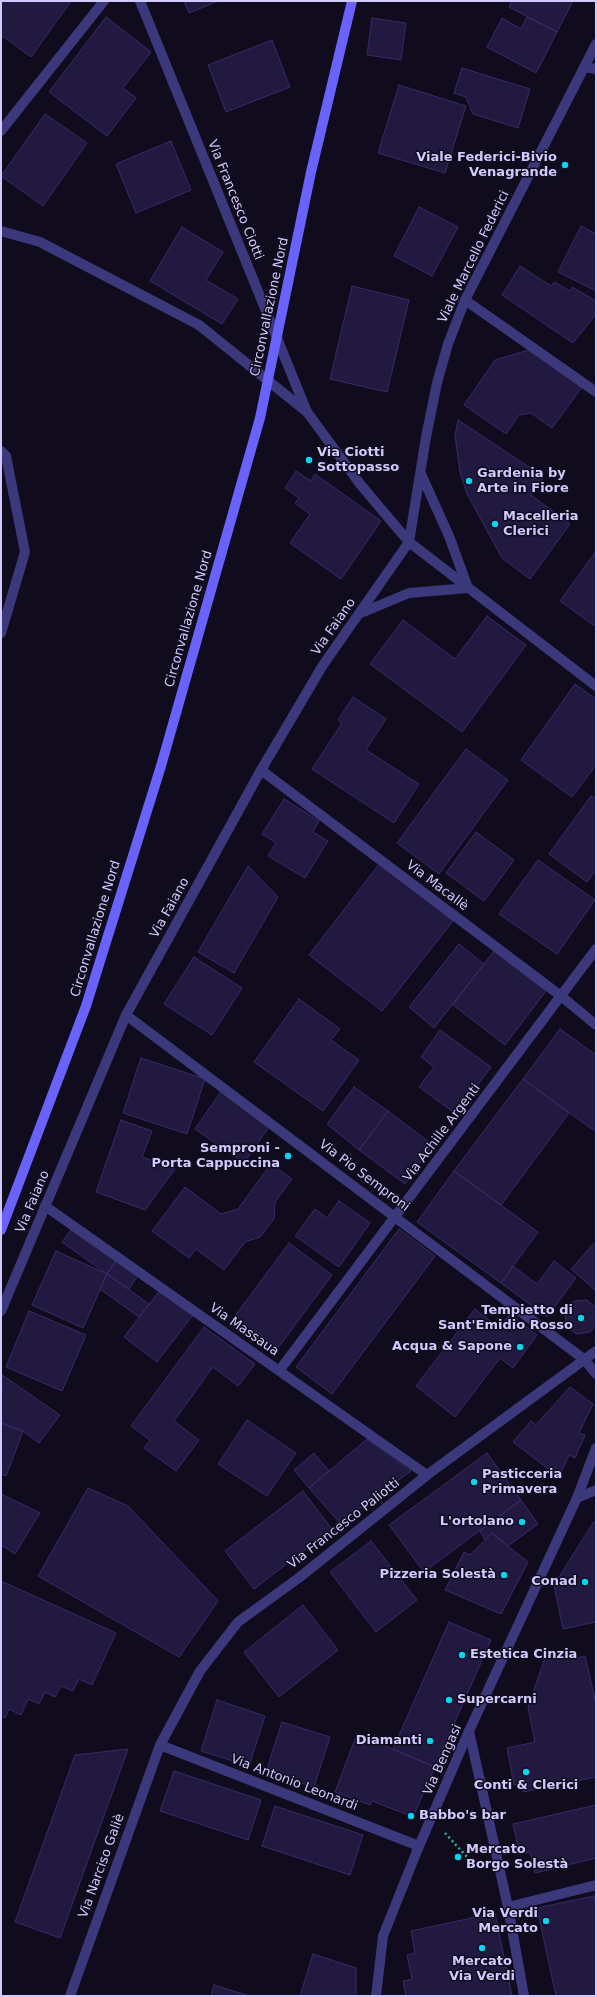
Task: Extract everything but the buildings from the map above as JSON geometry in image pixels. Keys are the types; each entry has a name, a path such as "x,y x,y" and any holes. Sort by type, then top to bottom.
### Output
{"main road":[{"name":"Circonvallazione Nord","path":"1,1230 88,999 161,766 260,418 311,172 352,1"}],"street":[{"path":"1,131 104,1"},
{"name":"Via Francesco Ciotti","path":"140,1 307,412 360,484 409,542 596,686"},
{"name":"Viale Marcello Federici","path":"409,542 437,383 448,344 465,300 596,44"},
{"path":"584,67 596,69"},
{"path":"1,231 40,242 199,325 307,412"},
{"path":"465,300 596,392"},
{"path":"1,451 6,456 25,552 1,632"},
{"path":"360,613 409,593 468,588 449,536 420,474"},
{"name":"Via Faiano","path":"1,1311 126,1015 261,770 323,665 409,542"},
{"name":"Via Macallè","path":"261,770 561,996 596,1025"},
{"name":"Via Achille Argenti","path":"279,1371 596,949"},
{"name":"Via Pio Semproni","path":"126,1015 396,1216 585,1360"},
{"name":"Via Massaua","path":"45,1206 427,1475"},
{"name":"Via Francesco Paliotti","path":"160,1745 200,1671 238,1622 300,1577 427,1475 596,1351"},
{"path":"585,1360 596,1374"},
{"name":"Via Bengasi","path":"376,1996 383,1936 419,1846 577,1498 596,1448"},
{"path":"577,1498 596,1490"},
{"path":"470,1731 508,1907 524,1996"},
{"name":"Via Antonio Leonardi","path":"160,1745 419,1846"},
{"name":"Via Narciso Galiè","path":"70,1996 160,1745"},
{"path":"508,1907 596,1885"}],"path":[{"path":"429,1823 441,1828 493,1886 503,1884"}],"place":[{"name":"Viale Federici-Bivio Venagrande","path":"565,165"},
{"name":"Via Ciotti Sottopasso","path":"309,460"},
{"name":"Gardenia by Arte in Fiore","path":"469,481"},
{"name":"Macelleria Clerici","path":"495,524"},
{"name":"Semproni - Porta Cappuccina","path":"288,1156"},
{"name":"Tempietto di Sant'Emidio Rosso","path":"581,1318"},
{"name":"Acqua & Sapone","path":"520,1347"},
{"name":"Pasticceria Primavera","path":"474,1482"},
{"name":"L'ortolano","path":"522,1522"},
{"name":"Pizzeria Solestà","path":"504,1575"},
{"name":"Conad","path":"585,1582"},
{"name":"Estetica Cinzia","path":"462,1655"},
{"name":"Supercarni","path":"449,1700"},
{"name":"Diamanti","path":"430,1741"},
{"name":"Conti & Clerici","path":"526,1772"},
{"name":"Babbo's bar","path":"411,1816"},
{"name":"Mercato Borgo Solestà","path":"458,1857"},
{"name":"Via Verdi Mercato","path":"546,1921"},
{"name":"Mercato Via Verdi","path":"482,1948"}]}
